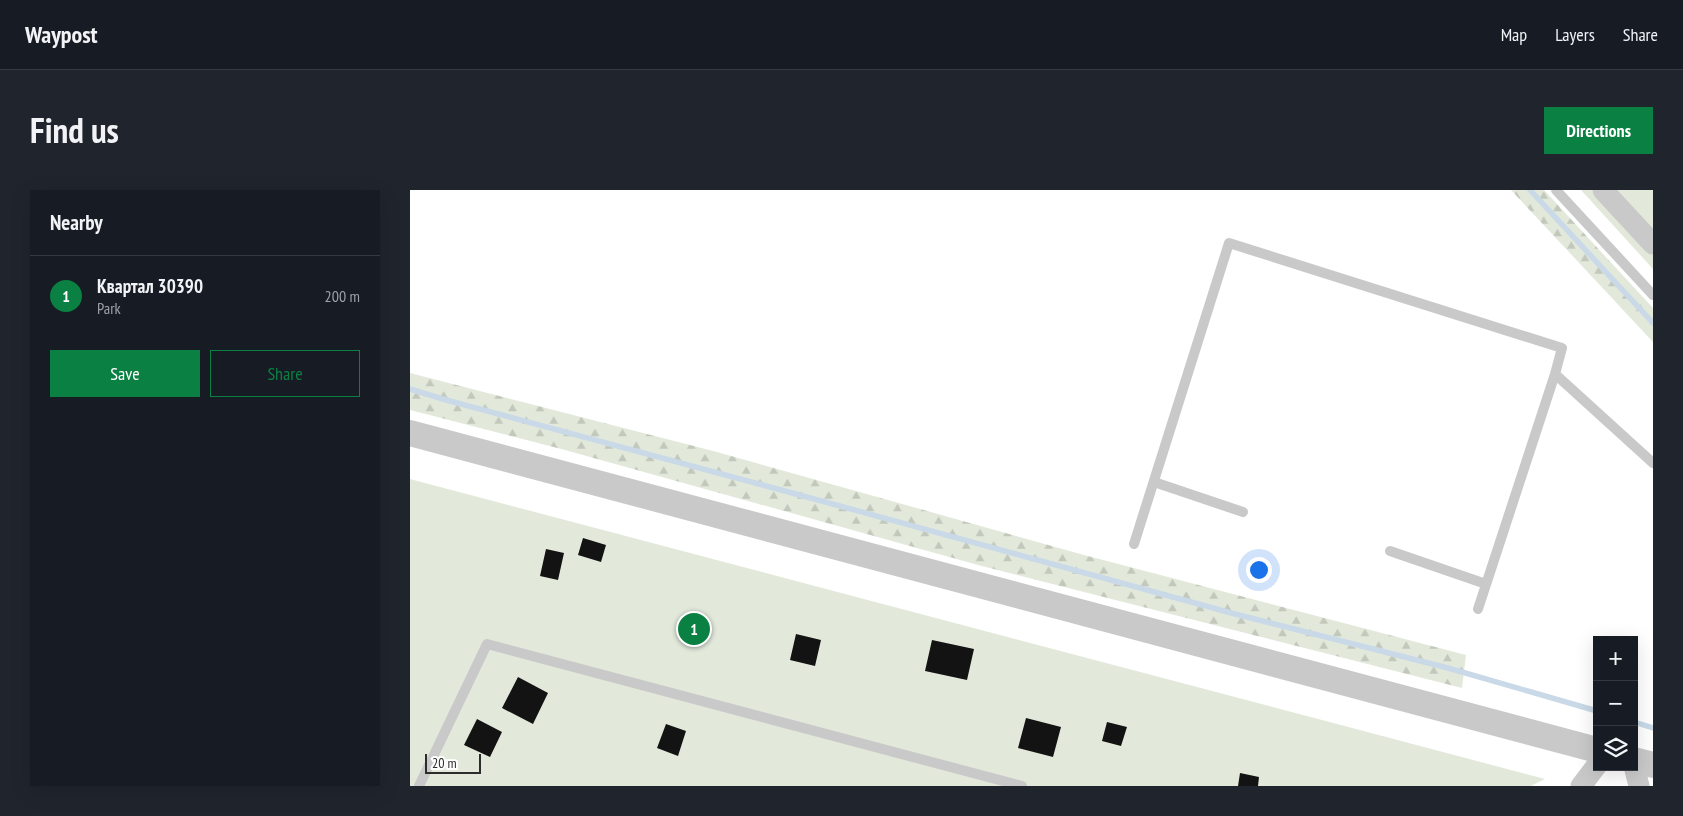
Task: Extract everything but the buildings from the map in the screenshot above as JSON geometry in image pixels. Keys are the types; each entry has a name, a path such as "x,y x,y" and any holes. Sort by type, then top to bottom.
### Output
{"street":[{"path":"1603,190 1653,244"},
{"path":"410,433 1593,749"},
{"path":"1638,761 1653,765"},
{"path":"1581,786 1593,770"},
{"path":"1635,771 1639,786"}],"lane":[{"path":"1556,190 1653,295"},
{"path":"1134,544 1229,243 1562,348 1478,609"},
{"path":"1554,374 1653,463"},
{"path":"1154,482 1243,512"},
{"path":"1390,551 1486,584"},
{"path":"419,786 487,644 1022,786"}],"green space":[{"path":"1511,190 1544,190 1653,308 1653,342"},
{"path":"1581,190 1653,190 1653,269"},
{"path":"410,373 717,452 1084,555 1466,655 1462,688 978,565 565,450 410,410"},
{"path":"410,479 1545,779 1531,786 410,786"}],"waterway":[{"path":"1530,190 1653,323"},
{"path":"410,389 1235,614 1448,668 1593,710"},
{"path":"1638,723 1653,728"}],"place":[{"name":"Квартал 30390","path":"694,629"}]}
